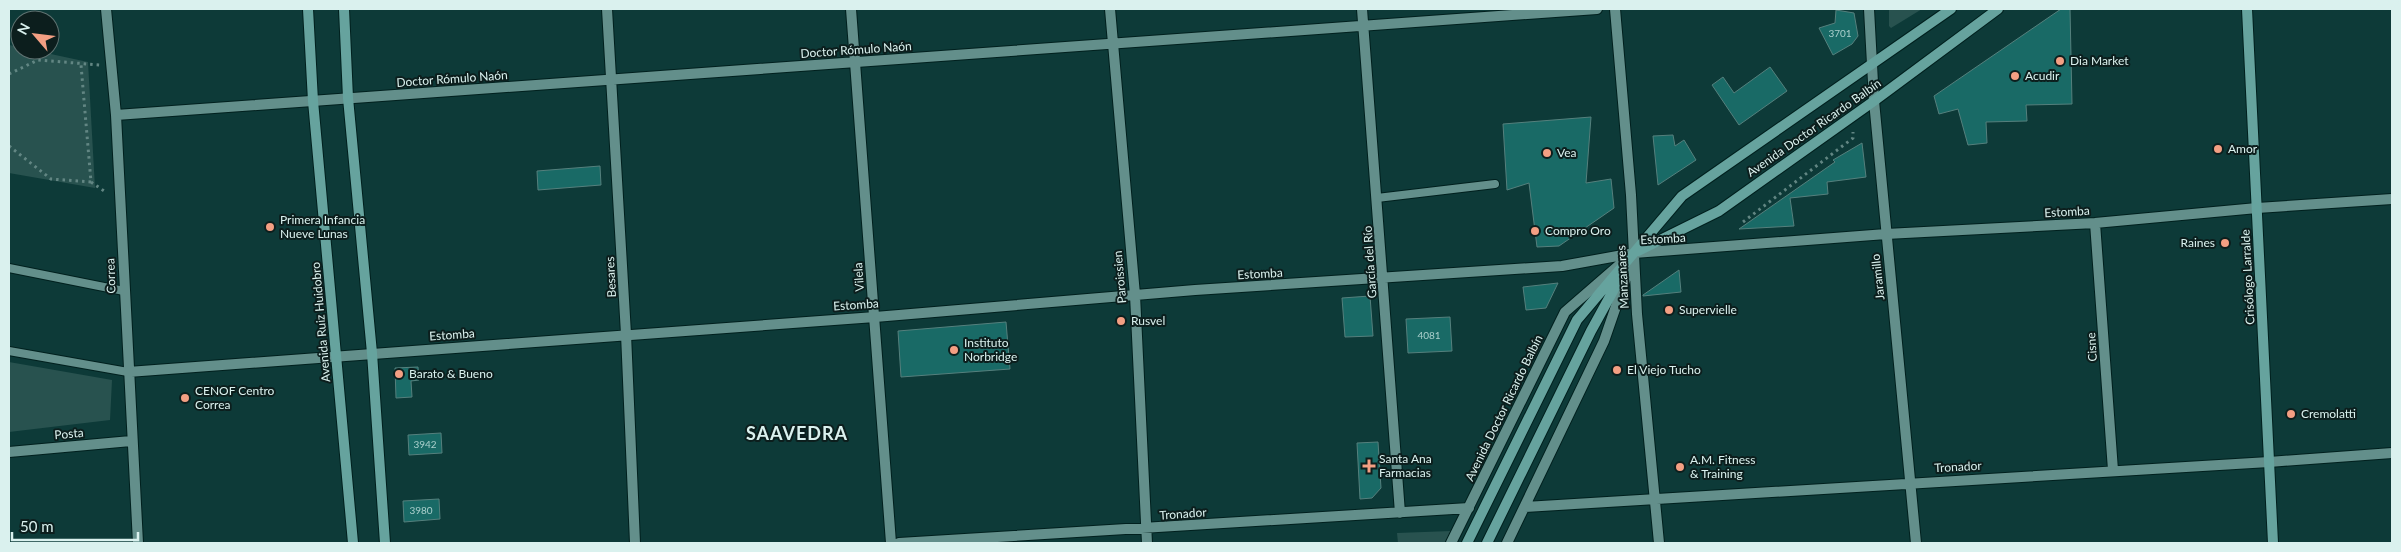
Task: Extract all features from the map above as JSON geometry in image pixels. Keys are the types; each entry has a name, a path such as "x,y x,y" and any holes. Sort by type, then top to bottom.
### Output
{"main road":[{"name":"Avenida Ruiz Huidobro","path":"308,9 314,101 353,543"},
{"path":"344,9 348,98 372,353 385,543"},
{"name":"Avenida Doctor Ricardo Balbín","path":"1634,253 1682,196 1872,66 1951,9"},
{"name":"Avenida Doctor Ricardo Balbín","path":"1634,253 1719,211 1874,102 1998,9"},
{"name":"Crisólogo Larralde","path":"2247,9 2273,543"},
{"path":"1468,543 1577,320 1634,253"},
{"path":"1487,543 1591,331 1634,253"}],"street":[{"name":"Correa","path":"106,9 116,115 131,441 138,543"},
{"name":"Besares","path":"607,9 613,81 635,543"},
{"name":"Vilela","path":"851,9 891,543"},
{"name":"Paroissien","path":"1110,9 1134,295 1148,543"},
{"name":"García del Río","path":"1362,9 1384,279 1400,513"},
{"name":"Doctor Rómulo Naón","path":"116,115 613,81 855,62 1112,46 1597,9"},
{"name":"Manzanares","path":"1615,9 1637,314 1659,543"},
{"name":"Jaramillo","path":"1869,9 1874,102 1912,482 1916,543"},
{"name":"Estomba","path":"128,372 875,317 1134,295 1562,266 1634,253 1724,248 1886,234 2095,223 2257,208 2392,199"},
{"name":"Cisne","path":"2095,223 2113,470"},
{"name":"Avenida Doctor Ricardo Balbín","path":"1507,543 1604,341 1634,253"},
{"name":"Avenida Doctor Ricardo Balbín","path":"1451,543 1565,312 1634,253"},
{"name":"Posta","path":"9,452 131,441"},
{"name":"Tronador","path":"1525,507 2392,453"},
{"name":"Tronador","path":"899,543 1469,508"}],"lane":[{"path":"1377,198 1495,184"},
{"path":"9,268 124,291"},
{"path":"9,351 128,372"}],"path":[{"path":"9,74 38,60 82,65 91,182 51,179 9,146"},
{"path":"1743,222 1853,138 1851,117"}],"green space":[{"path":"1889,9 1922,9 1891,28 1889,26"},
{"path":"9,45 10,60 60,60 60,56 88,62 95,188 9,173"},
{"path":"9,362 112,380 110,420 9,432"},
{"path":"1451,531 1445,543 1398,543 1397,533"}],"building":[{"path":"2061,9 2070,9 2072,104 2026,105 2027,121 1986,122 1987,143 1968,145 1958,109 1939,114 1934,96"},
{"path":"1836,10 1854,13 1858,36 1852,44 1833,55 1819,28 1835,23"},
{"path":"1770,67 1787,91 1739,125 1712,85 1723,77 1734,93"},
{"path":"1591,117 1586,183 1611,179 1614,208 1559,246 1537,247 1529,183 1507,190 1503,124"},
{"path":"1673,135 1675,146 1684,140 1696,160 1658,185 1653,136"},
{"path":"1862,143 1866,177 1827,182 1828,194 1790,198 1794,226 1739,229 1835,162 1833,160"},
{"path":"600,166 601,185 538,190 537,171"},
{"path":"1679,270 1681,292 1643,296 1643,295"},
{"path":"1558,283 1546,308 1526,310 1523,287"},
{"path":"1370,296 1373,336 1345,337 1342,298"},
{"path":"1450,317 1452,351 1408,353 1406,319"},
{"name":"Instituto Norbridge","path":"1006,322 1010,369 901,377 898,331"},
{"path":"418,367 419,380 411,381 412,397 396,398 395,368"},
{"path":"441,433 442,453 409,455 408,435"},
{"name":"Santa Ana Farmacias","path":"1378,442 1381,488 1372,498 1360,499 1357,443"},
{"path":"439,499 440,519 404,522 403,501"}],"place":[{"name":"Dia Market","path":"2060,61"},
{"name":"Acudir","path":"2015,76"},
{"name":"Amor","path":"2218,149"},
{"name":"Vea","path":"1547,153"},
{"name":"Primera Infancia Nueve Lunas","path":"270,227"},
{"name":"Compro Oro","path":"1535,231"},
{"name":"Raines","path":"2225,243"},
{"name":"Supervielle","path":"1669,310"},
{"name":"Rusvel","path":"1121,321"},
{"name":"Instituto Norbridge","path":"954,350"},
{"name":"El Viejo Tucho","path":"1617,370"},
{"name":"Barato & Bueno","path":"399,374"},
{"name":"CENOF Centro Correa","path":"185,398"},
{"name":"Cremolatti","path":"2291,414"},
{"name":"Santa Ana Farmacias","path":"1369,466"},
{"name":"A.M. Fitness & Training","path":"1680,467"}],"district":[{"name":"SAAVEDRA","path":"797,434"}]}
